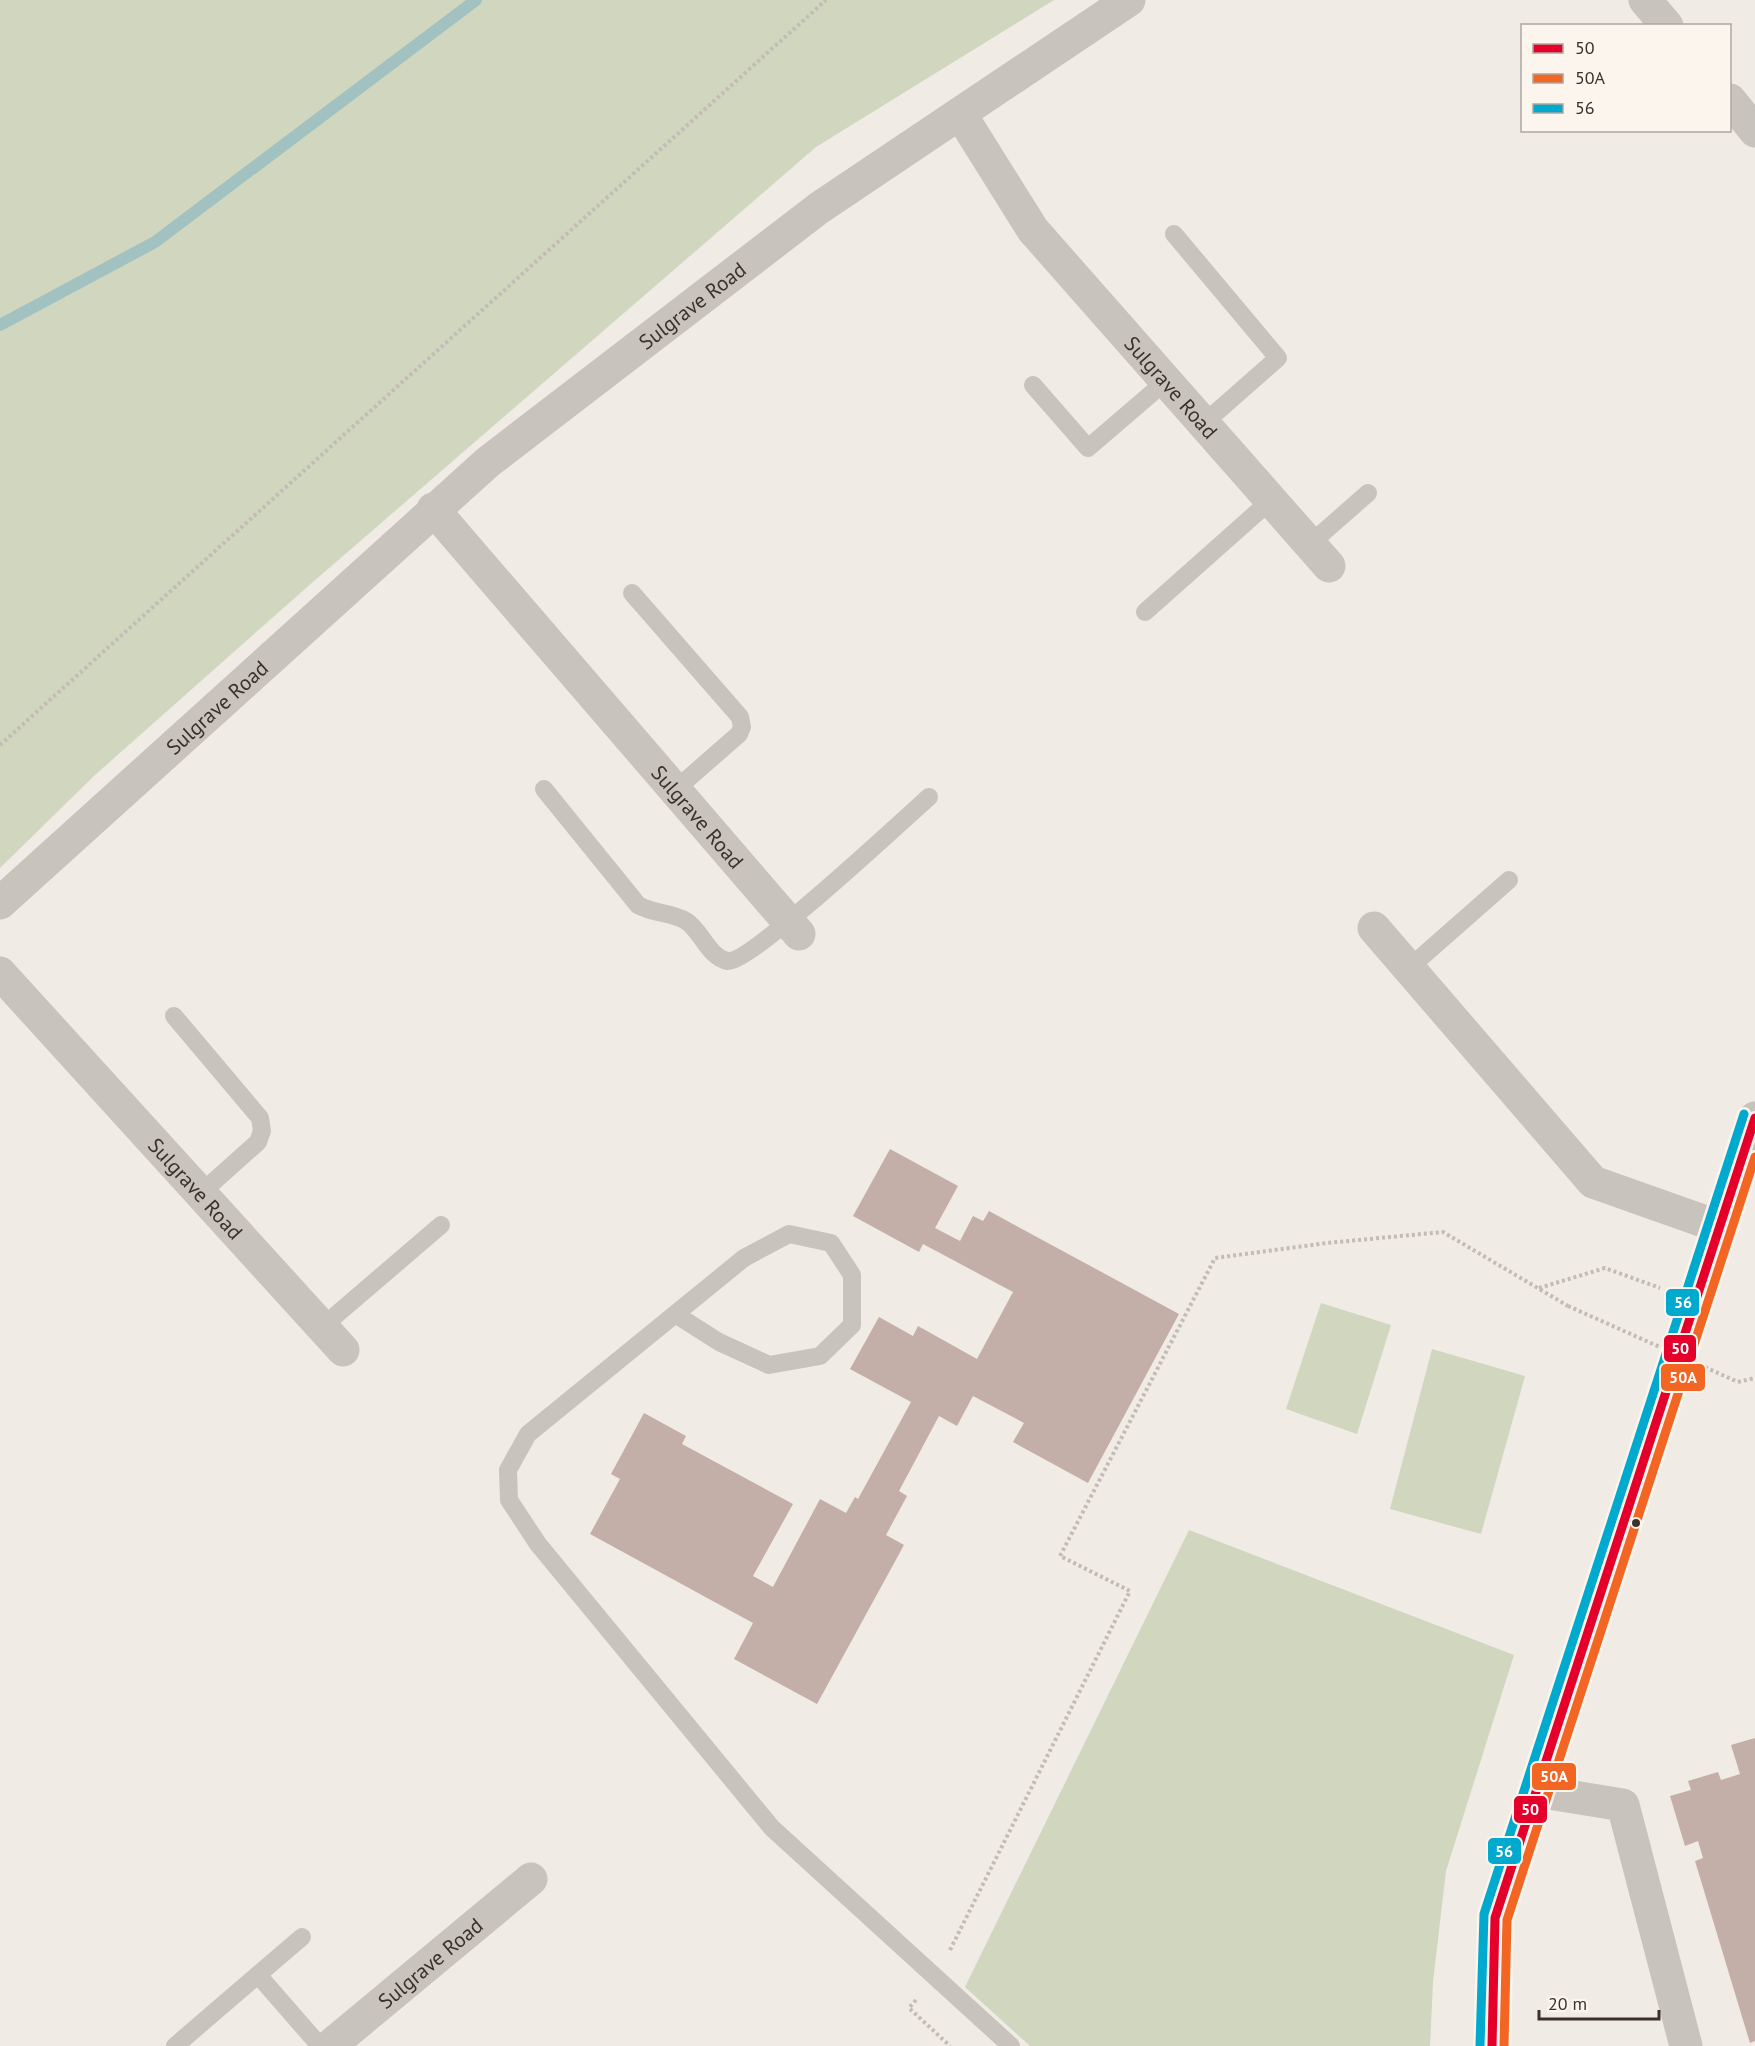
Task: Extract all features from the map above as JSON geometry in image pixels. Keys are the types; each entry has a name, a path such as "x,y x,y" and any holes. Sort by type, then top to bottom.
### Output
{"street":[{"name":"Sulgrave Road","path":"0,903 433,509 488,462 819,208 1129,0"},
{"path":"1646,0 1665,24"},
{"path":"1731,101 1755,130"},
{"name":"Sulgrave Road","path":"960,115 1033,230 1320,555"},
{"name":"Sulgrave Road","path":"433,509 793,927"},
{"path":"1374,928 1593,1182 1720,1227"},
{"name":"Sulgrave Road","path":"0,973 333,1338"},
{"path":"1492,2046 1495,1917 1755,1118"},
{"path":"1536,1791 1623,1805 1686,2046"},
{"name":"Sulgrave Road","path":"330,2046 531,1879"}],"lane":[{"path":"1174,234 1278,358 1203,424"},
{"path":"1033,385 1088,448 1166,381"},
{"path":"1320,555 1368,493"},
{"path":"1145,612 1271,500"},
{"path":"632,593 740,717 742,728 739,734 675,790"},
{"path":"544,789 638,905 651,913 686,921 720,958 730,961 742,957 793,927 928,797"},
{"path":"1409,968 1509,879"},
{"path":"174,1016 260,1119 262,1131 258,1142 201,1193"},
{"path":"333,1338 441,1225"},
{"path":"675,1314 718,1342 769,1365 820,1356 852,1325 852,1275 831,1243 789,1234 744,1258 675,1314 528,1434 508,1470 509,1500 538,1544 772,1828 1011,2046"},
{"path":"175,2046 302,1937"},
{"path":"258,1975 320,2046"}],"path":[{"path":"0,745 826,0"},
{"path":"950,2046 909,2008 936,1978 1130,1591 1060,1556 1215,1258 1327,1243 1443,1232 1568,1306 1738,1382 1755,1378"},
{"path":"1538,1288 1605,1268 1696,1300"}],"green space":[{"path":"0,0 1054,0 816,147 306,588 95,775 0,868"},
{"path":"1321,1303 1391,1325 1357,1434 1286,1409"},
{"path":"1432,1349 1525,1376 1481,1534 1390,1509"},
{"path":"1189,1530 1514,1655 1446,1871 1433,1982 1430,2046 1030,2046 965,1987"}],"building":[{"path":"890,1149 958,1186 935,1228 960,1241 973,1216 983,1221 989,1211 1179,1314 1088,1483 1013,1442 1024,1423 973,1396 957,1426 939,1416 899,1491 907,1496 886,1535 904,1545 817,1704 734,1659 753,1623 590,1534 620,1479 611,1474 644,1413 686,1436 682,1444 793,1504 753,1576 773,1587 820,1499 846,1513 855,1497 858,1499 911,1402 850,1369 879,1317 913,1336 918,1326 977,1359 1013,1292 923,1244 919,1252 853,1216"},
{"path":"1755,1738 1755,2041 1750,2043 1695,1861 1703,1858 1698,1841 1685,1846 1670,1796 1691,1790 1688,1781 1718,1772 1721,1780 1740,1774 1731,1745"}],"waterway":[{"path":"0,325 155,242 476,0"}],"transit line":[{"name":"56","path":"1480,2046 1484,1914 1744,1114"},
{"name":"50","path":"1492,2046 1495,1918 1755,1118"},
{"name":"50A","path":"1504,2046 1507,1920 1755,1157"}]}
